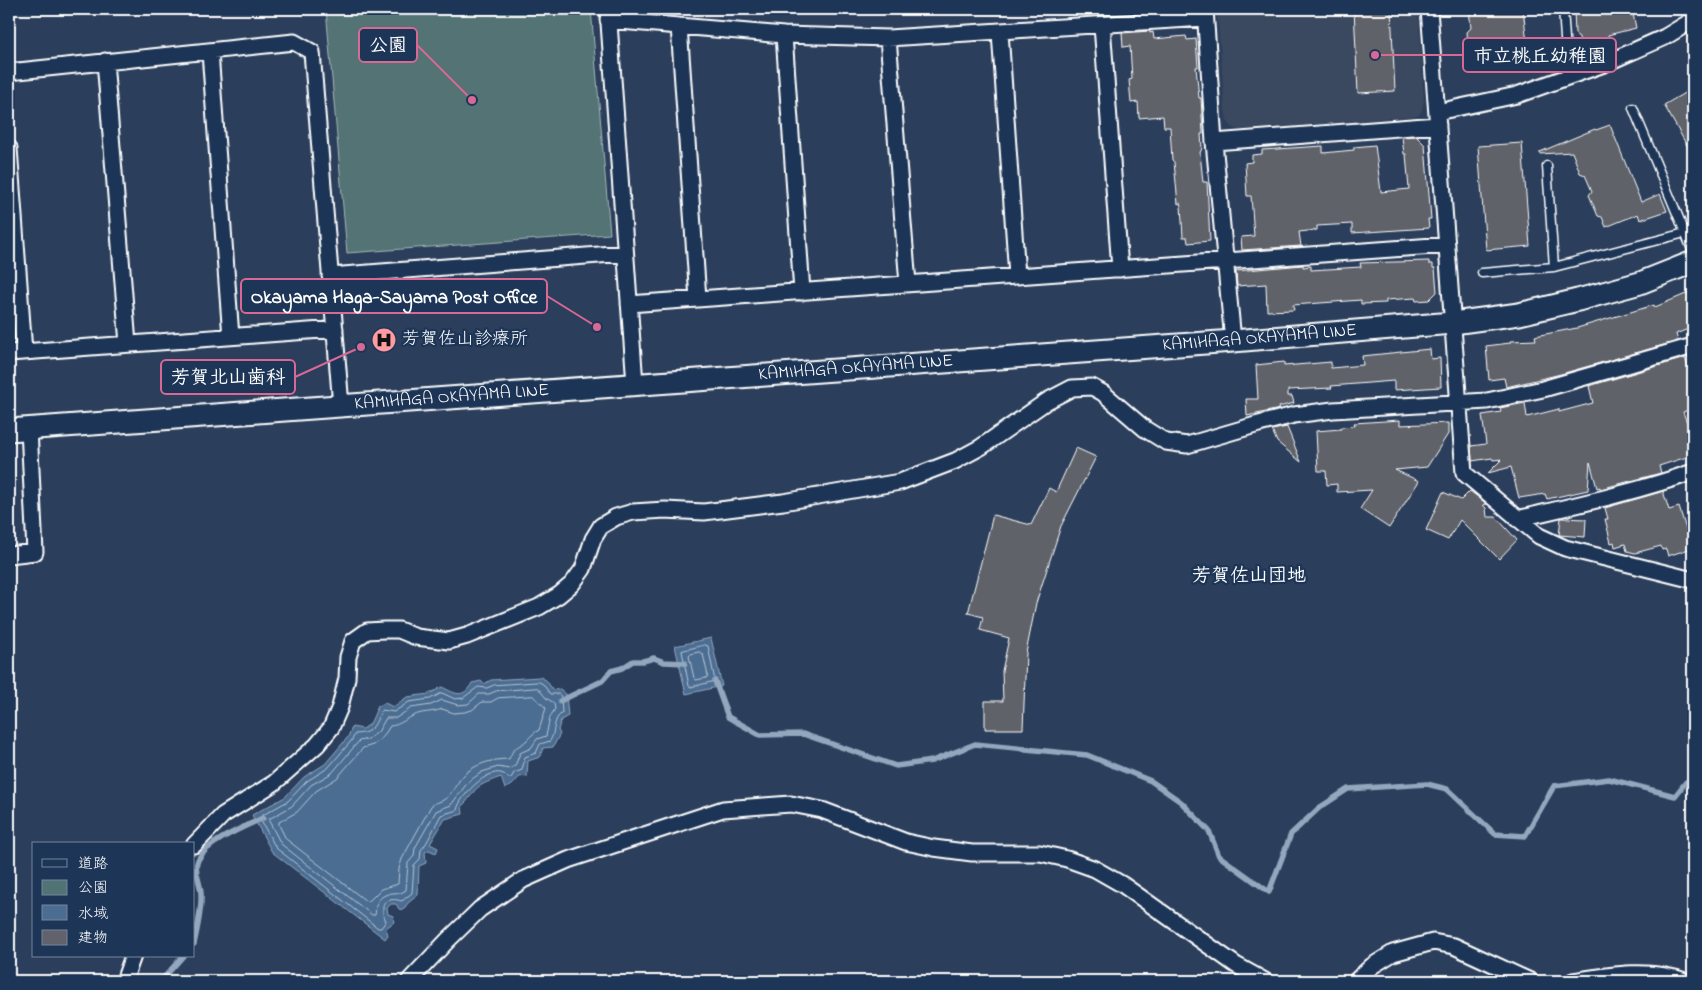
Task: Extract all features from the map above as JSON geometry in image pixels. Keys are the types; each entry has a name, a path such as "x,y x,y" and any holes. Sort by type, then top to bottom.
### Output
{"main road":[{"name":"KAMIHAGA OKAYAMA LINE","path":"19,429 1233,341 1453,323 1519,314 1578,300 1640,283 1693,262"}],"street":[{"path":"1429,9 1464,473 1539,536 1565,548 1693,580"},
{"path":"635,384 608,14 679,26 784,35 888,38 1102,25 1205,13 1224,262 1233,341"},
{"path":"1214,142 1438,119 1516,95 1604,64 1665,37 1693,20"},
{"path":"1102,25 1120,269"},
{"path":"679,26 698,299"},
{"path":"1000,32 1018,276"},
{"path":"784,35 802,292"},
{"path":"888,38 908,284"},
{"path":"9,72 294,42 312,52 341,406"},
{"path":"210,52 231,337"},
{"path":"105,61 128,344"},
{"path":"9,148 16,353 335,329"},
{"path":"629,304 1447,246"},
{"path":"330,276 625,254"},
{"path":"195,844 223,815 274,783 317,745 331,728 340,707 347,678 348,657 353,641 367,631 400,630 416,637 449,641 467,636 539,607 559,595 572,584 583,569 593,539 601,526 633,512 666,510 704,512 783,502 900,482 928,472 982,447 1047,401 1072,388 1092,387 1103,393 1144,429 1166,442 1187,445 1294,416 1333,410 1487,401 1543,389 1693,346"},
{"path":"9,555 35,552 19,429"},
{"path":"1517,519 1658,485 1693,472"},
{"path":"409,981 480,909 523,880 568,860 723,810 791,804 822,810 906,842 934,848 972,853 1040,854 1067,859 1086,866 1123,885 1236,965 1265,981"},
{"path":"1356,981 1372,966 1393,953 1433,942 1454,946 1530,981"},
{"path":"124,981 132,958"},
{"path":"1573,981 1638,973 1670,976 1685,981"}],"lane":[{"path":"1563,9 1566,53 1622,56"},
{"path":"1633,108 1693,252"},
{"path":"1547,166 1554,267"},
{"path":"1482,273 1554,267 1686,233"}],"shaded area":[{"path":"1217,9 1418,9 1424,100 1422,110 1418,116 1242,130 1233,128 1227,121 1225,108"}],"green space":[{"path":"326,9 591,9 610,234 347,253"}],"water":[{"path":"711,638 722,686 686,694 675,646"},
{"path":"540,677 546,680 553,690 560,689 566,694 568,716 561,720 558,730 560,734 553,747 543,748 540,757 528,761 527,777 519,777 511,786 505,789 501,777 484,784 475,790 462,806 463,814 445,819 430,844 438,848 436,853 429,850 425,852 426,863 419,866 418,895 403,910 399,909 396,904 391,904 387,908 388,914 393,916 394,922 386,928 388,935 385,939 272,852 252,815 285,797 304,777 325,764 348,737 352,727 363,729 370,724 378,706 385,703 393,707 407,697 429,694 442,687 459,694 469,688 472,683 481,681 484,684 491,680"}],"building":[{"path":"1354,9 1391,9 1395,91 1358,93"},
{"path":"1469,9 1523,9 1528,51 1501,54 1502,65 1474,68 1473,56 1469,54 1467,32 1471,28"},
{"path":"1574,9 1632,9 1636,28 1608,35 1609,45 1580,47 1579,37 1575,34"},
{"path":"1150,31 1150,33 1153,32 1154,39 1186,36 1187,40 1196,39 1198,67 1196,67 1199,98 1201,98 1203,134 1201,134 1202,148 1200,153 1203,182 1207,182 1210,241 1188,243 1187,237 1183,237 1181,206 1180,203 1178,204 1174,162 1172,160 1170,127 1164,127 1163,116 1139,118 1138,102 1131,103 1129,80 1132,79 1130,46 1123,47 1122,33"},
{"path":"1693,88 1693,156 1664,105"},
{"path":"1610,125 1641,202 1660,194 1667,211 1640,220 1638,214 1606,227 1602,217 1598,216 1589,195 1592,191 1585,175 1580,173 1572,152 1540,154 1540,152 1595,129"},
{"path":"1416,136 1425,145 1431,219 1428,219 1429,228 1352,233 1352,224 1317,226 1317,230 1299,232 1301,246 1242,250 1241,237 1254,236 1251,196 1247,196 1245,163 1252,162 1252,155 1262,154 1262,150 1323,146 1323,153 1354,150 1354,147 1375,145 1381,192 1409,189 1406,154 1404,154 1402,137"},
{"path":"1522,143 1530,246 1486,250 1478,146"},
{"path":"1429,261 1429,264 1433,264 1433,268 1435,268 1437,292 1429,300 1416,301 1415,298 1386,300 1386,303 1361,304 1361,300 1293,305 1294,310 1267,311 1266,284 1237,286 1236,271 1303,265 1303,267 1311,266 1311,270 1361,267 1360,263"},
{"path":"1693,291 1693,327 1676,334 1678,341 1561,374 1506,387 1504,378 1489,380 1486,346 1510,343 1510,341 1536,340 1535,336 1577,328 1654,305 1655,307"},
{"path":"1430,349 1431,359 1440,358 1441,387 1394,390 1394,381 1331,386 1332,388 1288,390 1288,396 1292,396 1294,403 1279,407 1280,409 1247,416 1246,399 1258,399 1256,365 1284,362 1284,366 1331,362 1331,368 1363,365 1362,356"},
{"path":"1685,358 1693,382 1693,408 1683,412 1693,439 1693,455 1659,466 1661,473 1600,489 1600,487 1597,488 1590,462 1588,490 1547,499 1545,494 1519,498 1511,467 1488,473 1502,459 1493,460 1492,458 1472,461 1471,446 1486,444 1482,415 1501,412 1500,408 1525,403 1527,417 1559,409 1559,412 1593,403 1589,386"},
{"path":"1400,420 1400,425 1448,423 1448,434 1427,467 1395,470 1419,481 1389,528 1360,509 1372,490 1337,492 1337,484 1327,485 1326,471 1318,471 1316,431 1341,429 1341,427 1355,426 1354,423"},
{"path":"1287,427 1301,462 1277,442 1272,430"},
{"path":"1076,448 1096,457 1061,526 1036,603 1026,653 1023,729 985,729 985,701 1003,701 1002,671 1009,638 980,630 983,617 968,613 993,515 1031,525 1049,488 1056,492"},
{"path":"1470,491 1487,504 1483,505 1486,508 1487,517 1496,517 1517,540 1499,559 1460,520 1448,540 1426,530 1443,492 1461,500"},
{"path":"1663,491 1669,510 1679,507 1692,548 1668,556 1666,549 1662,550 1661,546 1635,553 1627,551 1625,544 1615,547 1614,542 1611,543 1605,519 1608,519 1605,508"},
{"path":"1561,518 1586,519 1585,537 1559,535"}],"waterway":[{"path":"560,701 602,681 611,671 622,668 633,661 654,658 664,662 685,663"},
{"path":"715,681 728,717 760,735 803,734 896,766 932,761 975,744 1087,755 1151,781 1181,802 1209,831 1219,856 1269,892 1291,834 1319,808 1348,789 1427,784 1447,789 1495,834 1525,836 1554,786 1609,779 1675,796 1686,782 1693,783"},
{"path":"195,939 201,900 201,890 196,868 198,860 202,853 218,841 263,818"},
{"path":"161,981 181,958"}],"place":[{"name":"市立桃丘幼稚園","path":"1375,55"},
{"name":"公園","path":"472,100"},
{"name":"Okayama Haga-Sayama Post Office","path":"597,327"},
{"name":"芳賀佐山診療所","path":"384,340"},
{"name":"芳賀北山歯科","path":"361,347"}],"district":[{"name":"芳賀佐山団地","path":"1249,576"}]}
